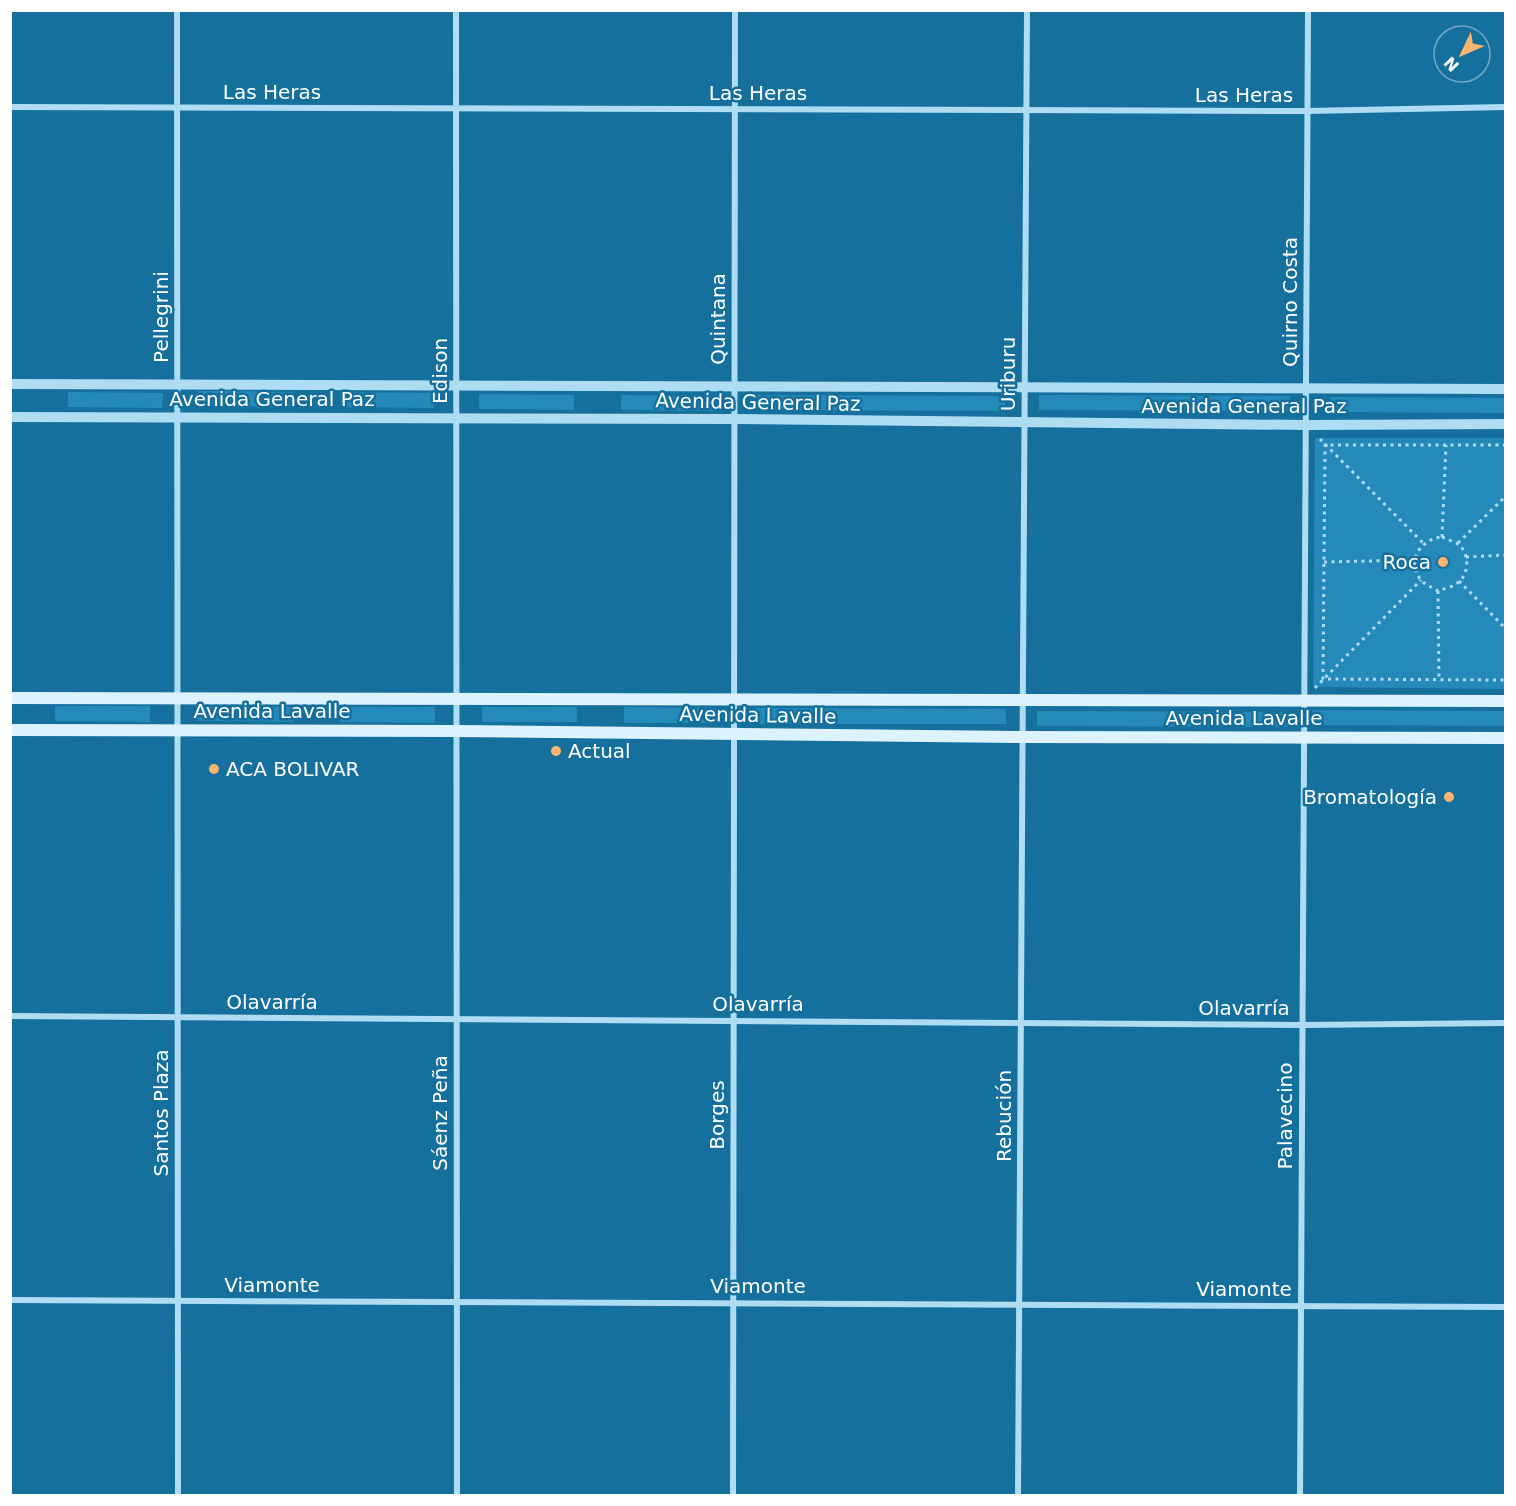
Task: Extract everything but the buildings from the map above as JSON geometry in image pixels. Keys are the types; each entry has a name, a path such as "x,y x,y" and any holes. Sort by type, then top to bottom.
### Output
{"main road":[{"name":"Avenida Lavalle","path":"10,698 1506,701"},
{"name":"Avenida Lavalle","path":"10,730 1506,738"}],"street":[{"name":"Pellegrini","path":"177,10 178,731"},
{"name":"Edison","path":"456,10 456,731"},
{"name":"Quintana","path":"735,10 733,699 735,735"},
{"name":"Uriburu","path":"1022,737 1027,10"},
{"name":"Quirno Costa","path":"1304,738 1308,10"},
{"name":"Las Heras","path":"10,107 1026,111 1307,111 1506,107"},
{"name":"Avenida General Paz","path":"10,384 1506,389"},
{"name":"Avenida General Paz","path":"10,417 734,419 1306,425 1506,424"},
{"name":"Santos Plaza","path":"178,731 178,1496"},
{"name":"Sáenz Peña","path":"456,731 457,1496"},
{"name":"Borges","path":"733,1496 735,735"},
{"name":"Rebución","path":"1018,1496 1022,737"},
{"name":"Palavecino","path":"1300,1496 1304,738"},
{"name":"Olavarría","path":"10,1016 1302,1025 1506,1023"},
{"name":"Viamonte","path":"10,1300 1506,1307"}],"path":[{"path":"1306,425 1424,543"},
{"path":"1325,445 1506,445"},
{"path":"1323,679 1325,445"},
{"path":"1442,537 1446,445"},
{"path":"1458,544 1506,496"},
{"path":"1442,537 1458,544 1466,557 1466,566 1459,581 1438,591 1421,580 1416,572 1415,560 1417,551 1424,543 1442,537"},
{"path":"1466,557 1506,555"},
{"path":"1324,562 1415,560"},
{"path":"1304,701 1421,580"},
{"path":"1459,581 1506,629"},
{"path":"1438,591 1439,679"},
{"path":"1323,679 1506,680"}],"shaded area":[{"path":"198,391 293,392 293,407 198,406"},
{"path":"68,392 163,393 162,408 68,407"},
{"path":"340,392 434,393 434,408 340,407"},
{"path":"479,394 574,395 574,410 479,409"},
{"path":"621,395 715,396 715,411 621,410"},
{"path":"754,395 1005,396 1005,411 754,410"},
{"path":"1039,395 1290,396 1290,411 1039,410"},
{"path":"1331,397 1505,398 1505,413 1331,412"},
{"path":"1315,438 1505,438 1505,689 1313,687"},
{"path":"55,706 150,706 150,722 55,721"},
{"path":"198,706 293,707 293,722 198,721"},
{"path":"340,707 435,707 435,723 340,722"},
{"path":"482,707 577,707 577,722 482,722"},
{"path":"624,707 718,708 718,723 624,723"},
{"path":"755,708 1006,709 1006,724 755,724"},
{"path":"1312,710 1505,711 1505,726 1312,725"},
{"path":"1037,711 1288,712 1288,727 1037,726"}],"place":[{"name":"Roca","path":"1443,562"},
{"name":"Actual","path":"556,751"},
{"name":"ACA BOLIVAR","path":"214,769"},
{"name":"Bromatología","path":"1449,797"}]}
